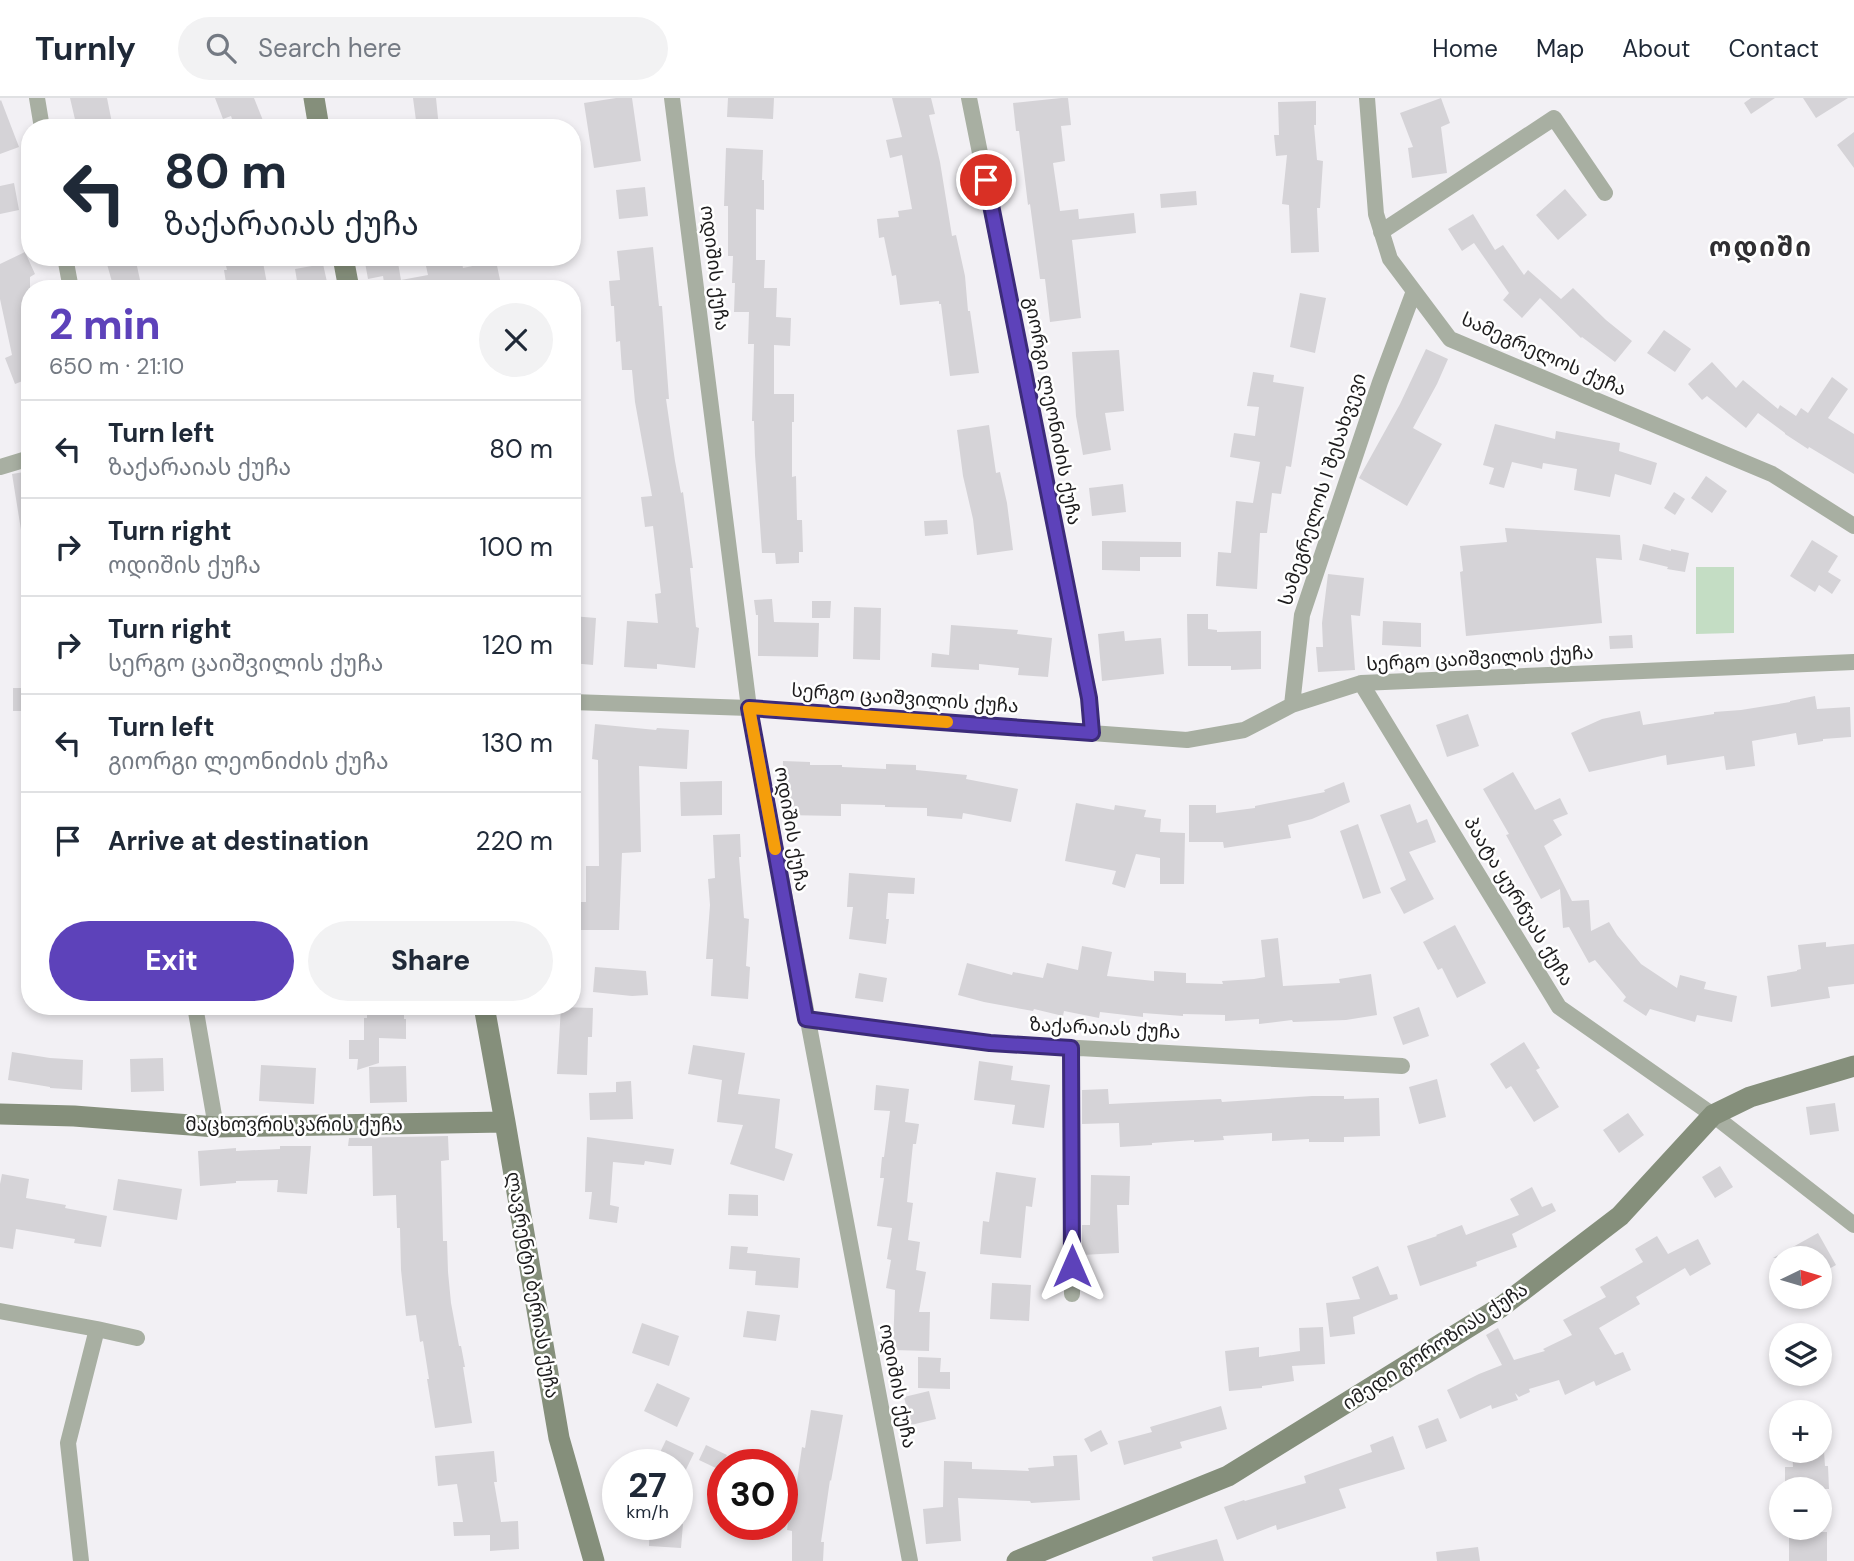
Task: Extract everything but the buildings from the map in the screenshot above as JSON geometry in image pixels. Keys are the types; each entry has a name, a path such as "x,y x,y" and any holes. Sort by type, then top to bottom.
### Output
{"street":[{"path":"37,98 40,119"},
{"path":"314,98 318,119"},
{"name":"ოდიშის ქუჩა","path":"672,98 749,708 910,1561"},
{"name":"გიორგი ლეონიძის ქუჩა","path":"970,98 1089,698 1092,733"},
{"name":"სამეგრელოს ქუჩა","path":"1367,98 1376,214 1390,259 1450,338 1772,474 1854,526"},
{"path":"1381,232 1555,118 1605,193"},
{"name":"სამეგრელოს I შესახვევი","path":"1292,705 1302,615 1380,382 1414,291"},
{"path":"0,467 21,461"},
{"name":"სერგო ცაიშვილის ქუჩა","path":"581,702 749,708 1187,740 1244,730 1292,705 1361,683 1854,662"},
{"name":"პაატა ყურწუას ქუჩა","path":"1361,683 1559,1007 1713,1115 1854,1225"},
{"path":"197,1015 216,1127"},
{"name":"ლავრენტი ბერიას ქუჩა","path":"486,1015 559,1438 594,1561"},
{"name":"ზაქარაიას ქუჩა","path":"806,1019 990,1043 1402,1066"},
{"path":"1071,1048 1072,1294"},
{"name":"იმედი გოროზიას ქუჩა","path":"1017,1561 1228,1476 1501,1307 1620,1216 1713,1115 1750,1097 1854,1066"},
{"name":"მაცხოვრისკარის ქუჩა","path":"0,1114 74,1116 216,1127 505,1122"},
{"path":"0,1311 137,1338"},
{"path":"81,1561 68,1443 97,1329"}],"green space":[{"path":"1696,567 1734,567 1734,633 1696,634"}],"slow traffic":[{"path":"775,849 749,708 947,722"}],"district":[{"name":"ოდიში","path":"1761,247"}],"route":[{"path":"986,180 1089,698 1092,733 749,708 806,1019 990,1043 1071,1048 1072,1266"}]}
